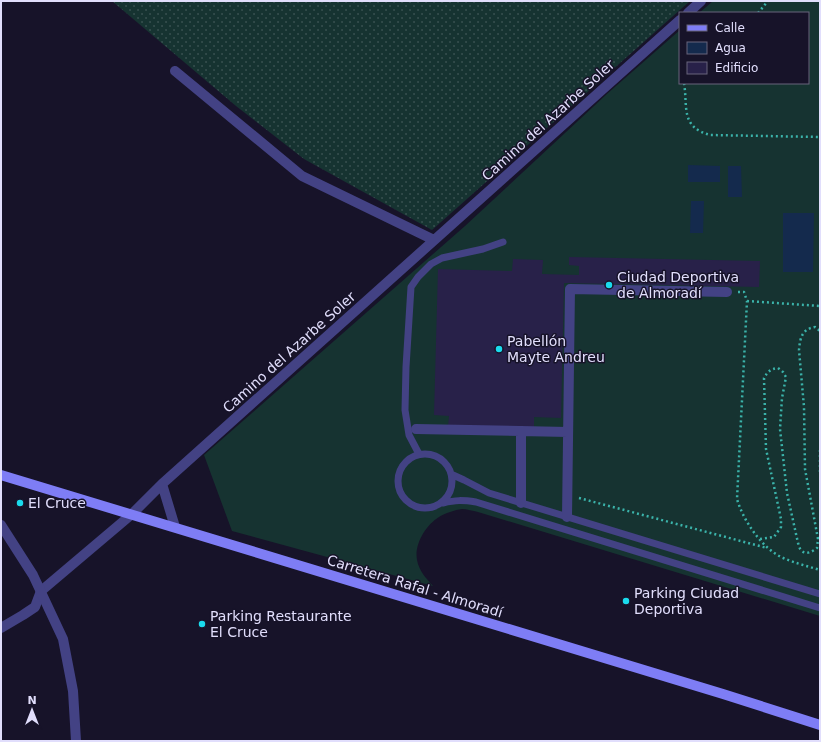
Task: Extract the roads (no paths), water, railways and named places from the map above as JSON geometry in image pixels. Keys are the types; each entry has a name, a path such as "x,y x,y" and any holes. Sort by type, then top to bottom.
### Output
{"main road":[{"name":"Carretera Rafal - Almoradí","path":"1,474 708,689 820,725"}],"street":[{"path":"689,12 701,1"},
{"name":"Camino del Azarbe Soler","path":"41,591 132,514 162,484 679,21"},
{"path":"175,71 302,176 434,240"},
{"path":"567,516 570,289 728,292"},
{"path":"416,429 568,432"},
{"path":"521,431 522,503"},
{"path":"162,484 175,527"},
{"path":"1,525 33,575 63,639 73,691 76,741"},
{"path":"1,628 35,607 41,591"}],"lane":[{"path":"419,454 409,435 406,410 406,367 411,287 418,277 431,264 442,258 483,249 503,242"},
{"path":"443,503 450,495 453,485 453,475 449,466 442,459 434,455 419,454 410,458 400,471 398,481 400,492 405,500 418,508 434,508 443,503 455,500 476,502 820,608"},
{"path":"453,475 489,493 820,594"}],"water":[{"path":"688,165 720,166 720,182 688,182"},
{"path":"728,166 741,166 742,197 728,197"},
{"path":"691,201 704,201 703,233 690,233"},
{"path":"783,213 814,213 813,272 783,272"}],"place":[{"name":"Ciudad Deportiva de Almoradí","path":"609,285"},
{"name":"Pabellón Mayte Andreu","path":"499,349"},
{"name":"El Cruce","path":"20,503"},
{"name":"Parking Ciudad Deportiva","path":"626,601"},
{"name":"Parking Restaurante El Cruce","path":"202,624"}]}
